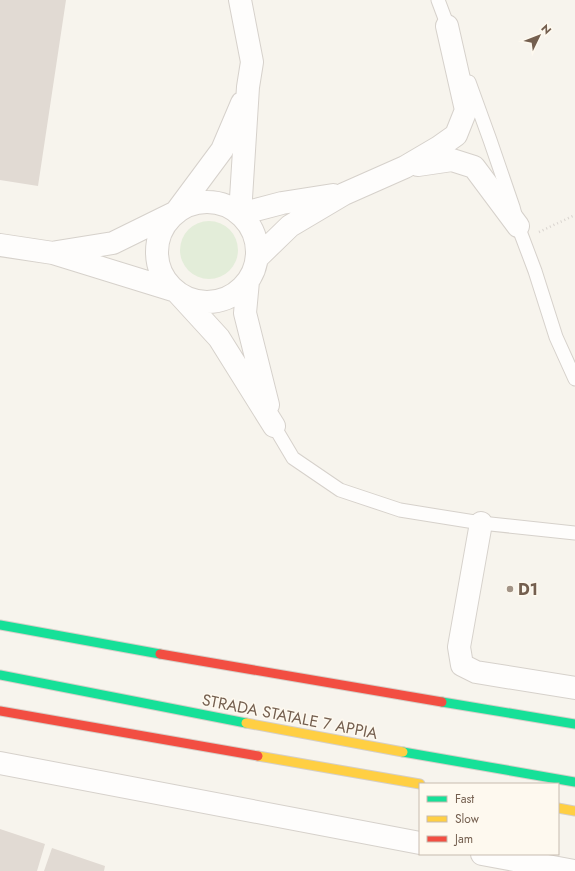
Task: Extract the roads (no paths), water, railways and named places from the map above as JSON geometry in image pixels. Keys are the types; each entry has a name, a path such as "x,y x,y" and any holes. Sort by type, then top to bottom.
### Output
{"highway":[{"path":"0,625 211,663 575,724"},
{"name":"STRADA STATALE 7 APPIA","path":"0,675 280,730 575,782"},
{"path":"0,711 419,784"},
{"path":"559,808 575,811"}],"street":[{"path":"240,0 252,62 248,87 240,214"},
{"path":"257,258 290,226 344,194 405,167 456,135 466,110 447,26"},
{"path":"248,87 222,150 176,212 166,222 158,236 156,251 158,266 165,280 219,338 274,426"},
{"path":"405,167 452,160 474,167 520,233"},
{"path":"240,214 282,203 344,194"},
{"path":"0,245 53,253 176,291 190,300 206,303 222,300 237,292 248,281 254,270 257,258 256,242 250,227 240,214 226,205 209,202 191,204 113,243 53,253"},
{"path":"248,281 245,313 274,426"},
{"path":"481,523 459,647 462,665 476,672 575,688"},
{"path":"0,763 419,843"},
{"path":"487,855 574,871"}],"lane":[{"path":"438,0 490,140 556,337 575,379"},
{"path":"274,426 293,458 340,490 400,510 481,523 575,533"}],"place":[{"name":"D1","path":"510,589"}]}
